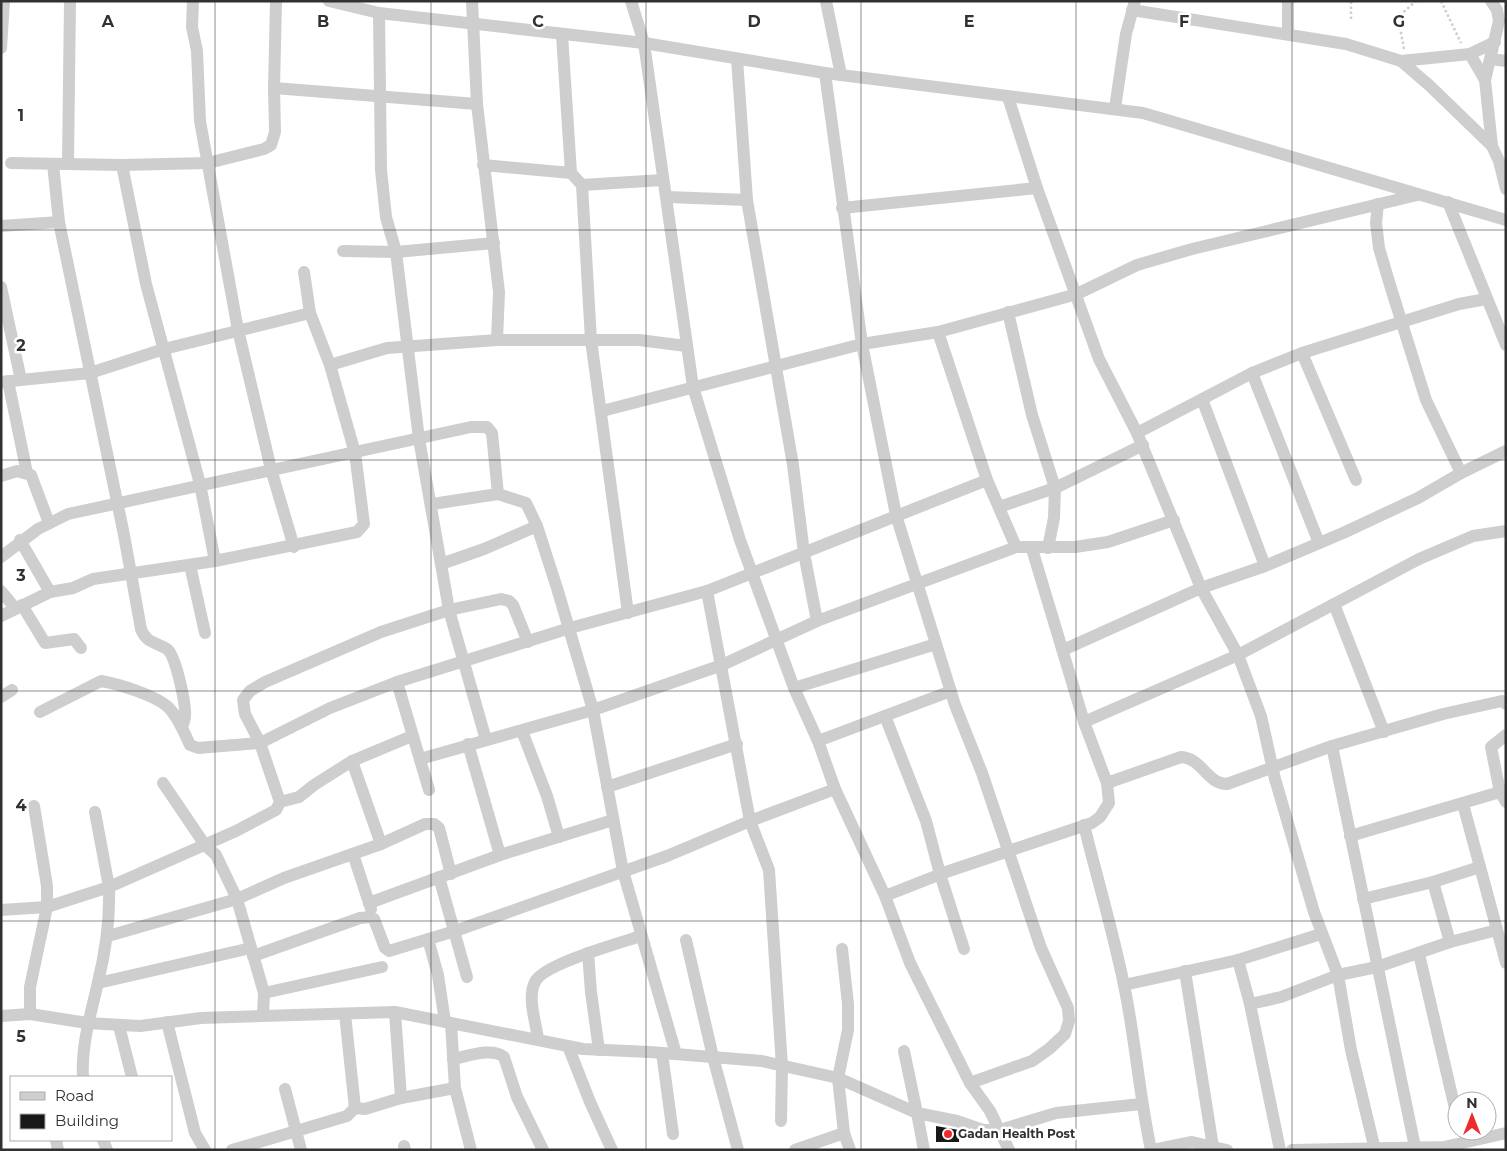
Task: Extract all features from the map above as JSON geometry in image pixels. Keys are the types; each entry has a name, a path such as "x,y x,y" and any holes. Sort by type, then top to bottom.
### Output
{"street":[{"path":"1,48 4,1"},
{"path":"68,162 70,1"},
{"path":"193,1 192,27 197,51 200,121 238,330 271,469 294,547"},
{"path":"11,163 53,164 68,162 122,165 208,163 264,149 271,145 275,132 276,1"},
{"path":"329,1 379,12 562,35 644,43 825,74 1008,97 1115,108 1192,126 1506,220"},
{"path":"472,1 477,104 499,292 497,340"},
{"path":"630,1 644,43 693,387 740,540 794,688 818,741 835,789 885,896 910,963 970,1083 990,1111 1009,1150"},
{"path":"826,1 841,75"},
{"path":"1288,1 1288,34"},
{"path":"1491,1 1497,10 1499,21 1485,80 1492,146 1499,161 1506,190"},
{"path":"1115,108 1126,34 1134,6 1244,29 1346,44 1403,58 1467,52 1495,42"},
{"path":"379,12 381,170 386,217 396,252 410,347 419,439 432,504 441,564 450,610 486,740"},
{"path":"562,35 571,173 582,185 591,340 628,613"},
{"path":"1467,52 1485,80"},
{"path":"1403,58 1492,146"},
{"path":"736,59 747,200 793,465 804,553 817,621"},
{"path":"1491,59 1506,61"},
{"path":"825,74 862,344 896,515 951,690 982,773 1041,948 1066,1003 1069,1021 1065,1034 1032,1061 970,1083"},
{"path":"274,88 477,104"},
{"path":"1008,97 1037,188 1077,294 1099,360 1138,433 1201,588 1238,655 1262,716 1273,769 1321,934 1338,975 1351,1050 1375,1149"},
{"path":"53,164 59,222 118,503 143,635 152,643 167,649 174,656 186,715 182,727"},
{"path":"122,165 144,275 200,484 215,561"},
{"path":"483,165 571,173"},
{"path":"582,185 663,180"},
{"path":"842,208 1037,188"},
{"path":"602,411 862,344 938,332 1077,294 1137,265 1192,249 1419,194"},
{"path":"667,197 747,200"},
{"path":"1448,202 1506,345"},
{"path":"1378,204 1376,223 1379,248 1426,400 1461,473"},
{"path":"1,226 59,222"},
{"path":"344,251 396,252 494,243"},
{"path":"1,616 50,592 73,588 93,579 294,547 357,532 361,529 364,524 355,453 330,365 310,313 304,272"},
{"path":"1,286 10,381 28,473"},
{"path":"1138,433 1252,373 1302,353 1459,304 1486,299"},
{"path":"1008,312 1032,415 1055,488 1054,518 1048,548"},
{"path":"10,381 90,373 164,349 310,313"},
{"path":"938,332 987,480 1016,548"},
{"path":"330,365 387,348 497,340 639,340 686,346"},
{"path":"1302,353 1356,480"},
{"path":"1252,373 1319,543"},
{"path":"1202,399 1265,566"},
{"path":"1,557 20,540 68,514 471,427 487,427 493,439 498,494"},
{"path":"999,507 1055,488 1143,445"},
{"path":"1063,650 1201,588 1265,566 1319,543 1418,498 1461,473 1506,451"},
{"path":"1,476 17,471 32,475 49,523"},
{"path":"40,712 101,681 152,698 168,706 182,727 190,745 198,748 260,743 330,708 397,682 570,628 707,591 754,574 896,515 987,480"},
{"path":"432,504 498,494 526,503 537,526 570,628 593,710 623,871 676,1054"},
{"path":"420,759 593,710 722,665 817,621 1016,548 1048,548 1108,542 1174,520"},
{"path":"441,564 484,549 537,526"},
{"path":"1084,722 1238,655 1420,559 1473,536 1506,531"},
{"path":"20,540 50,592"},
{"path":"885,896 940,874 1092,823 1105,810 1109,794 1107,783 1084,722 1032,548"},
{"path":"190,565 205,634"},
{"path":"1,591 19,607 45,643 74,640 81,648"},
{"path":"707,591 750,821 769,870 782,1066 781,1121"},
{"path":"1,910 47,907 109,887 205,845 276,810 280,802 260,743 246,714 243,700 250,691 265,682 381,632 450,610 501,599 509,601 513,605 528,642"},
{"path":"1334,604 1384,732"},
{"path":"794,688 936,644"},
{"path":"397,682 429,790"},
{"path":"818,741 951,690"},
{"path":"1107,783 1181,757 1194,760 1219,784 1227,784 1273,769 1332,746 1462,709 1502,701 1506,704"},
{"path":"885,716 918,797 964,949"},
{"path":"522,731 548,796 559,837"},
{"path":"1350,836 1463,804 1503,797 1491,747 1506,735"},
{"path":"280,802 299,797 352,761 412,736"},
{"path":"468,744 500,855"},
{"path":"608,787 737,744"},
{"path":"1332,746 1415,1147"},
{"path":"352,761 382,844"},
{"path":"163,783 205,845 216,855 237,899 264,993 263,1015"},
{"path":"353,854 374,919 385,948 389,951 455,931 668,856 750,821 835,789"},
{"path":"1463,804 1506,963"},
{"path":"30,1014 30,987 47,907 47,886 34,806"},
{"path":"83,1076 88,1023 108,936 110,913 109,887 95,812"},
{"path":"369,903 500,855 613,820"},
{"path":"108,936 237,899 284,878 382,844 425,824 434,824 439,828 455,931 467,977"},
{"path":"1084,825 1124,985 1142,1104 1152,1150 1192,1142 1213,1149 1227,1150"},
{"path":"1364,899 1433,882 1480,867"},
{"path":"1433,882 1450,942"},
{"path":"98,983 252,952 360,918 370,917 374,919"},
{"path":"1250,1004 1281,997 1338,975 1377,967 1420,954 1450,942 1497,930"},
{"path":"1124,985 1238,960 1321,934"},
{"path":"538,1039 532,1002 534,982 543,972 588,953 641,936"},
{"path":"428,939 448,1022 454,1058 455,1088 471,1150"},
{"path":"686,940 713,1057 738,1150"},
{"path":"842,949 848,1004 848,1030 838,1078 844,1133 850,1150"},
{"path":"588,953 591,992 600,1050"},
{"path":"1420,954 1451,1091"},
{"path":"1238,960 1250,1004 1280,1150"},
{"path":"264,993 382,967"},
{"path":"1185,971 1213,1149"},
{"path":"1,1016 30,1014 88,1023 140,1026 201,1018 395,1012 568,1046 600,1050 762,1061 838,1078 917,1114 957,1121 983,1130 1000,1130 1056,1113 1142,1104"},
{"path":"395,1012 401,1098"},
{"path":"345,1014 355,1108"},
{"path":"168,1022 195,1133 205,1150"},
{"path":"119,1026 132,1076"},
{"path":"568,1046 590,1102 612,1150"},
{"path":"904,1051 924,1150"},
{"path":"454,1058 488,1052 500,1054 504,1058 517,1097 542,1150"},
{"path":"662,1053 673,1134"},
{"path":"355,1108 365,1109 401,1098 455,1088"},
{"path":"285,1089 301,1150"},
{"path":"233,1150 347,1116 355,1108"},
{"path":"795,1150 844,1133"},
{"path":"1292,1150 1444,1147 1454,1141"}],"path":[{"path":"1351,1 1351,18"},
{"path":"1403,58 1398,18 1416,1"},
{"path":"1441,1 1467,52"}],"building":[{"name":"Gadan Health Post","path":"936,1126 959,1130 959,1142 936,1142"}],"place":[{"name":"Gadan Health Post","path":"948,1134"}]}
